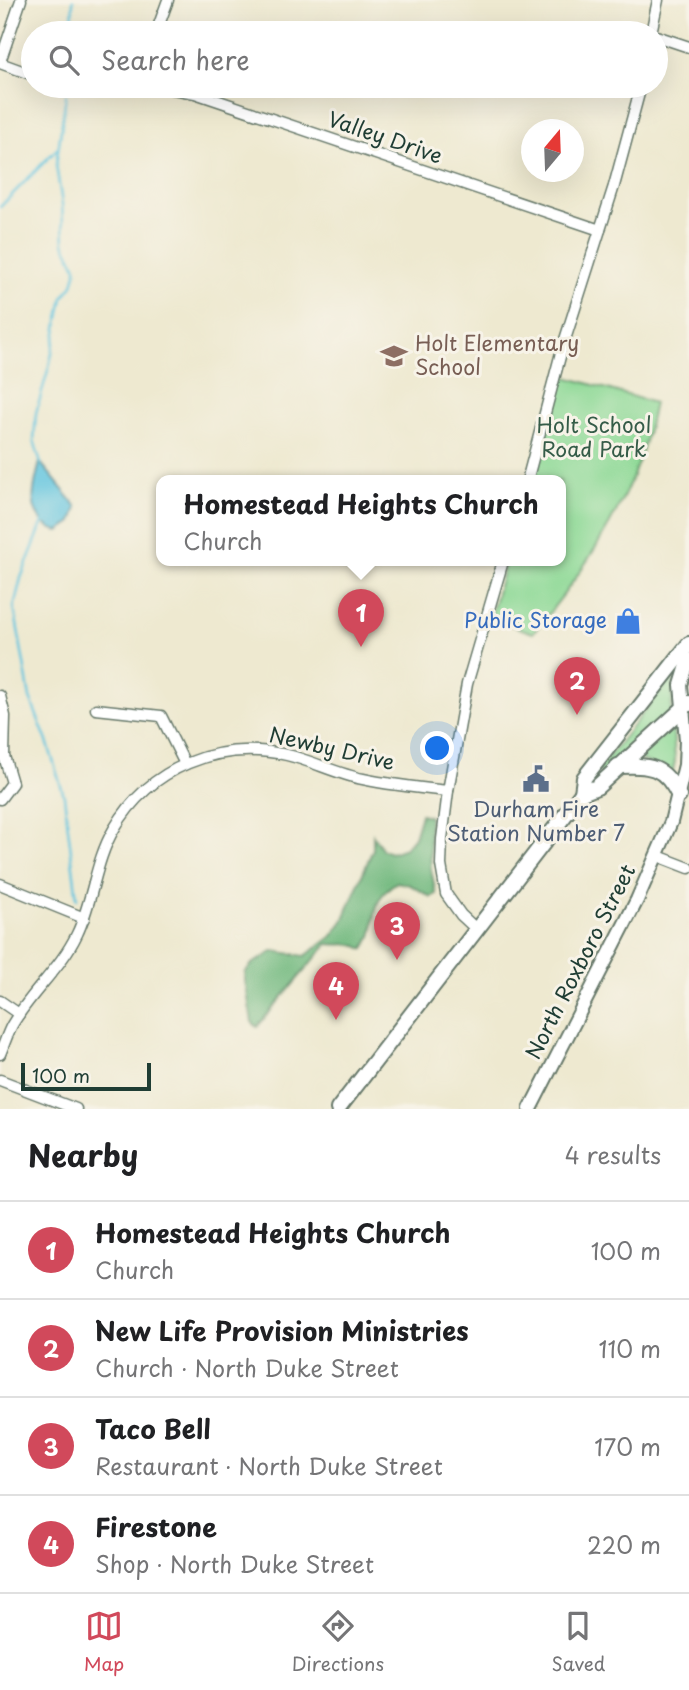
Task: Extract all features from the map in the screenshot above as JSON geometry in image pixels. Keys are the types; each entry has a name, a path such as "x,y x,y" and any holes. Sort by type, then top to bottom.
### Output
{"highway":[{"path":"582,793 584,779 689,643"},
{"path":"338,1109 582,793 597,786 686,706"},
{"path":"618,766 640,765 656,769 668,778 679,796"}],"main road":[{"name":"North Roxboro Street","path":"530,1109 658,856 679,796 685,752 686,706 682,680 689,659"}],"street":[{"path":"21,0 0,62 21,70"},
{"path":"160,21 168,0"},
{"path":"654,21 658,0"},
{"path":"668,40 689,47"},
{"name":"Valley Drive","path":"210,98 600,230"},
{"path":"529,475 562,349 638,98"},
{"path":"476,929 454,906 444,887 442,839 467,684 502,566"},
{"path":"0,696 5,716 5,756 12,783 0,799"},
{"path":"96,709 161,716 185,764"},
{"name":"Newby Drive","path":"0,1054 19,1014 68,953 84,918 103,853 121,816 149,787 185,764 213,754 237,750 265,751 290,755 363,779 448,791"},
{"path":"658,856 689,868"},
{"path":"0,884 84,918"},
{"path":"0,1001 19,1014"},
{"path":"0,1080 76,1109"}],"green space":[{"name":"Holt School Road Park","path":"560,375 654,403 648,432 630,483 607,529 594,551 533,633 490,618 505,566 566,566 566,475 531,475"},
{"path":"674,674 671,712 601,773 598,770"},
{"path":"672,727 675,761 672,774 638,758"},
{"path":"421,814 429,816 431,869 436,894 431,897 410,885 397,882 380,899 372,933 363,949 350,944 327,944 257,1027 252,1022 245,973 252,964 274,951 305,956 331,937 343,921 373,849 373,835 383,850 391,853 405,848 414,837"}],"water":[{"path":"40,462 77,507 72,522 59,531 45,524 36,511 34,495"}],"waterway":[{"path":"72,21 73,0"},
{"path":"41,464 34,440 36,413 50,363 63,298 73,285 76,273 76,267 64,243 56,165 66,98"},
{"path":"0,207 57,149"},
{"path":"43,522 21,578 14,607 30,698 64,796 77,899"}],"place":[{"name":"Holt Elementary School","path":"394,356"},
{"name":"Public Storage","path":"628,621"},
{"name":"Homestead Heights Church","path":"361,647"},
{"name":"New Life Provision Ministries","path":"577,715"},
{"name":"Durham Fire Station Number 7","path":"536,779"},
{"name":"Taco Bell","path":"397,960"},
{"name":"Firestone","path":"336,1020"}]}
